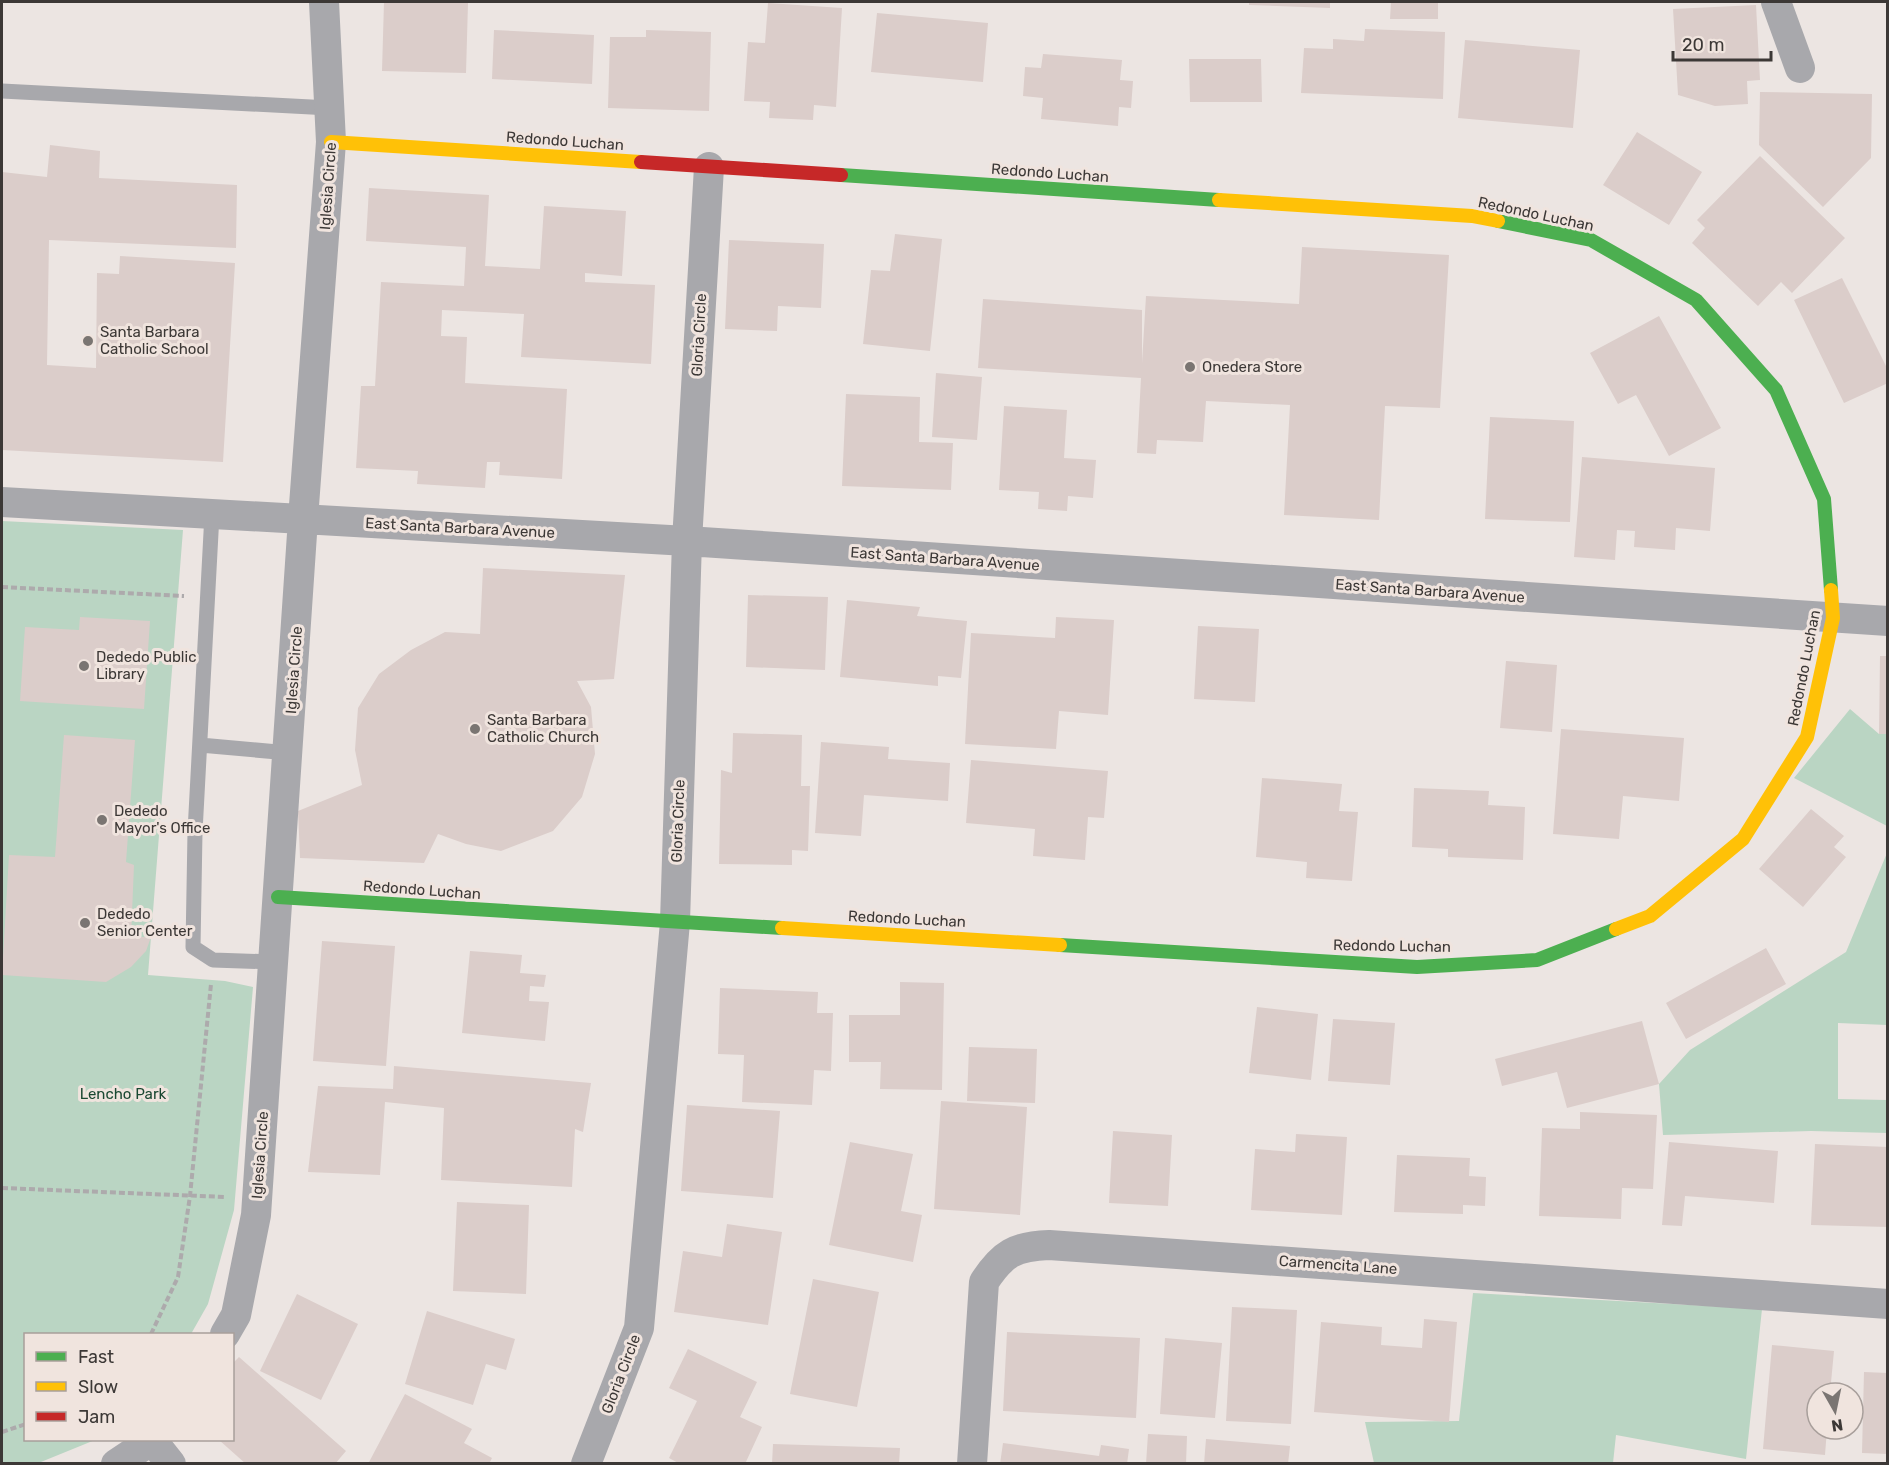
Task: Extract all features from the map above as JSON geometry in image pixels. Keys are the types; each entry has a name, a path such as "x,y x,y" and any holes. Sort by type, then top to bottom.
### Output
{"street":[{"name":"Iglesia Circle","path":"226,1333 236,1315 256,1215 303,519 332,142 324,2"},
{"path":"1776,2 1800,68"},
{"name":"Redondo Luchan","path":"278,897 1417,967 1537,960 1650,916 1743,839 1807,737 1833,618 1824,500 1776,390 1696,300 1591,240 1472,216 332,142"},
{"name":"Gloria Circle","path":"586,1464 639,1328 675,922 687,541 709,167"},
{"name":"East Santa Barbara Avenue","path":"2,502 687,541 1887,621"},
{"name":"Carmencita Lane","path":"972,1464 984,1282 995,1265 1011,1253 1029,1246 1061,1246 1887,1304"},
{"path":"116,1464 150,1441"},
{"path":"153,1441 171,1464"}],"lane":[{"path":"2,91 330,108"},
{"path":"212,514 195,832 193,947 213,960 274,963"},
{"path":"200,745 289,753"}],"path":[{"path":"2,587 209,597"},
{"path":"152,1333 178,1277 190,1196 213,960"},
{"path":"2,1188 257,1198"},
{"path":"2,1432 24,1425"}],"green space":[{"name":"Lencho Park","path":"2,521 183,530 148,975 225,981 253,987 234,1210 208,1304 192,1333 24,1333 24,1441 93,1441 36,1464 2,1463"},
{"path":"1850,709 1879,734 1887,734 1887,826 1794,778"},
{"path":"1887,853 1887,1025 1838,1023 1838,1099 1887,1100 1887,1133 1811,1131 1663,1135 1659,1084 1690,1050 1846,952"},
{"path":"1473,1293 1762,1309 1746,1459 1616,1435 1613,1463 1374,1463 1365,1422 1459,1421"}],"building":[{"path":"384,2 468,3 466,73 382,71"},
{"path":"1249,2 1330,2 1330,8 1249,5"},
{"path":"1391,2 1438,2 1438,19 1390,19"},
{"path":"768,3 842,8 836,107 814,105 813,120 769,118 770,102 744,101 748,42 765,43"},
{"path":"1756,5 1760,80 1747,81 1748,104 1715,106 1678,95 1673,9"},
{"path":"877,13 988,23 983,82 871,72"},
{"path":"1365,29 1445,32 1443,99 1301,93 1304,48 1333,49 1333,39 1364,41"},
{"path":"494,30 594,35 592,84 492,79"},
{"path":"646,30 711,32 709,111 608,108 610,37 646,37"},
{"path":"1465,40 1580,50 1573,128 1458,118"},
{"path":"1043,54 1122,60 1120,80 1133,81 1131,108 1119,107 1118,126 1041,119 1043,98 1023,96 1025,67 1041,68"},
{"path":"1189,59 1261,59 1262,102 1190,102"},
{"path":"1760,92 1872,94 1871,158 1823,207 1759,145"},
{"path":"1637,132 1702,172 1669,225 1603,185"},
{"path":"50,145 100,151 99,178 237,185 236,248 49,240 47,365 96,368 97,273 119,274 120,256 235,263 223,462 2,450 2,172 47,177"},
{"path":"1760,156 1845,238 1792,293 1781,282 1758,306 1692,243 1705,228 1697,220"},
{"path":"369,188 489,195 485,266 540,269 544,206 626,211 622,276 585,273 585,282 655,285 651,364 521,357 524,314 442,310 441,336 467,337 465,383 567,389 562,479 499,475 500,462 487,462 485,488 417,484 418,471 356,468 361,386 375,386 381,282 464,286 466,247 366,241"},
{"path":"895,234 942,239 930,351 863,344 871,270 890,271"},
{"path":"729,240 824,244 821,308 778,306 777,331 725,329"},
{"path":"1302,247 1449,255 1440,408 1385,406 1379,520 1284,515 1290,405 1206,401 1203,442 1157,440 1156,454 1137,453 1141,378 978,368 983,299 1142,310 1142,363 1146,296 1299,304"},
{"path":"1842,278 1888,370 1888,383 1844,403 1794,300"},
{"path":"1659,316 1721,428 1669,456 1636,395 1618,404 1590,353"},
{"path":"936,373 982,377 977,440 932,437"},
{"path":"846,394 920,397 919,442 953,443 951,490 842,486"},
{"path":"1004,406 1067,410 1064,458 1096,460 1093,498 1068,496 1067,511 1038,509 1039,492 999,490"},
{"path":"1490,417 1574,421 1570,522 1485,519"},
{"path":"1582,457 1715,468 1710,531 1676,528 1675,550 1634,547 1635,531 1617,530 1615,560 1574,557"},
{"name":"Santa Barbara Catholic Church","path":"483,568 625,575 614,679 577,681 591,707 595,754 582,797 553,831 501,851 466,844 438,834 424,863 300,858 298,811 362,785 355,750 358,708 379,674 411,650 445,632 480,634"},
{"path":"748,595 828,597 825,670 746,667"},
{"path":"847,600 920,607 917,616 967,621 961,678 938,676 938,686 840,677"},
{"name":"Dededo Public Library","path":"80,617 150,621 144,709 20,701 25,627 79,630"},
{"path":"1056,617 1114,620 1108,715 1059,711 1056,749 965,744 971,633 1055,638"},
{"path":"1198,626 1259,629 1255,702 1194,699"},
{"path":"1880,656 1888,656 1888,734 1879,734"},
{"path":"1506,661 1557,665 1552,732 1500,728"},
{"path":"1561,729 1684,738 1679,801 1623,796 1619,839 1553,834"},
{"path":"733,733 802,735 801,786 810,786 808,851 792,850 792,865 719,864 721,770 732,773"},
{"path":"64,735 135,740 126,862 134,865 131,937 151,937 146,951 131,967 106,982 2,975 9,855 55,857"},
{"path":"821,742 889,747 888,759 950,763 948,801 864,795 861,836 815,833"},
{"path":"971,760 1108,771 1104,818 1088,817 1085,860 1033,856 1035,829 966,823"},
{"path":"1262,778 1342,784 1339,811 1358,812 1352,881 1306,878 1307,862 1256,857"},
{"path":"1414,788 1489,791 1488,805 1525,807 1523,860 1448,857 1448,849 1412,847"},
{"path":"1811,809 1844,836 1834,847 1846,857 1803,907 1759,869"},
{"path":"322,941 395,946 386,1066 313,1061"},
{"path":"1766,948 1786,984 1686,1039 1666,1003"},
{"path":"470,951 522,955 520,973 546,975 544,987 530,986 529,1001 549,1002 545,1041 462,1033"},
{"path":"900,982 944,983 942,1090 880,1089 881,1062 849,1062 849,1015 900,1015"},
{"path":"720,988 818,992 817,1013 833,1013 831,1071 814,1070 812,1105 742,1102 744,1055 718,1054"},
{"path":"1257,1007 1318,1014 1311,1080 1249,1073"},
{"path":"1333,1019 1395,1023 1390,1085 1328,1081"},
{"path":"1642,1021 1659,1084 1567,1108 1557,1072 1502,1086 1495,1059"},
{"path":"969,1047 1037,1049 1035,1103 967,1101"},
{"path":"394,1066 591,1083 583,1132 575,1129 572,1187 441,1180 444,1108 385,1102 380,1175 308,1172 318,1086 393,1089"},
{"path":"941,1101 1027,1107 1020,1215 934,1209"},
{"path":"687,1105 780,1111 773,1198 681,1191"},
{"path":"1580,1112 1657,1115 1653,1189 1622,1188 1621,1219 1539,1216 1542,1128 1580,1129"},
{"path":"1113,1131 1172,1135 1168,1206 1109,1203"},
{"path":"1296,1134 1347,1137 1342,1215 1251,1210 1255,1149 1295,1152"},
{"path":"850,1142 913,1154 901,1211 922,1215 913,1262 829,1245"},
{"path":"1669,1142 1778,1151 1774,1203 1685,1196 1682,1226 1662,1225"},
{"path":"1815,1144 1888,1147 1888,1227 1811,1225"},
{"path":"1397,1155 1470,1158 1469,1176 1486,1177 1485,1206 1463,1205 1463,1214 1394,1212"},
{"path":"457,1202 529,1205 526,1294 453,1291"},
{"path":"727,1224 782,1232 768,1325 674,1312 683,1251 722,1257"},
{"path":"813,1279 879,1292 857,1407 790,1394"},
{"path":"297,1294 358,1324 321,1400 260,1371"},
{"path":"1232,1307 1297,1310 1291,1424 1226,1421"},
{"path":"427,1311 515,1339 506,1370 486,1364 473,1405 405,1384"},
{"path":"1424,1319 1457,1322 1449,1422 1314,1412 1321,1322 1382,1327 1381,1345 1422,1348"},
{"path":"1007,1332 1140,1338 1136,1418 1003,1411"},
{"path":"1165,1338 1222,1343 1215,1418 1160,1414"},
{"path":"1772,1345 1834,1351 1831,1381 1805,1381 1805,1441 1826,1441 1825,1455 1763,1449"},
{"path":"688,1349 757,1382 740,1417 762,1427 745,1464 680,1464 669,1458 697,1401 669,1388"},
{"path":"239,1357 346,1451 335,1464 246,1464 220,1441 234,1441 234,1362"},
{"path":"1864,1372 1888,1373 1888,1454 1862,1453 1862,1441 1865,1441"},
{"path":"405,1394 472,1429 464,1443 492,1458 489,1464 368,1464"},
{"path":"1148,1434 1187,1436 1186,1464 1146,1464"},
{"path":"1206,1439 1290,1446 1288,1464 1204,1464"},
{"path":"1003,1443 1099,1456 1101,1445 1129,1449 1127,1464 1000,1464"},
{"path":"773,1444 900,1448 899,1464 772,1464"}],"traffic: fast":[{"path":"841,175 1219,200"},
{"path":"1498,221 1591,240 1696,300 1776,390 1824,499 1831,590"},
{"path":"278,897 782,928"},
{"path":"1060,945 1417,967 1537,960 1616,929"}],"traffic: slow":[{"path":"331,142 641,162"},
{"path":"1219,200 1472,216 1498,221"},
{"path":"1616,929 1650,916 1743,839 1807,737 1833,618 1831,590"},
{"path":"782,928 1060,945"}],"traffic: jam":[{"path":"641,162 841,175"}],"place":[{"name":"Santa Barbara Catholic School","path":"88,341"},
{"name":"Onedera Store","path":"1190,367"},
{"name":"Dededo Public Library","path":"84,666"},
{"name":"Santa Barbara Catholic Church","path":"475,729"},
{"name":"Dededo Mayor's Office","path":"102,820"},
{"name":"Dededo Senior Center","path":"85,923"}]}
